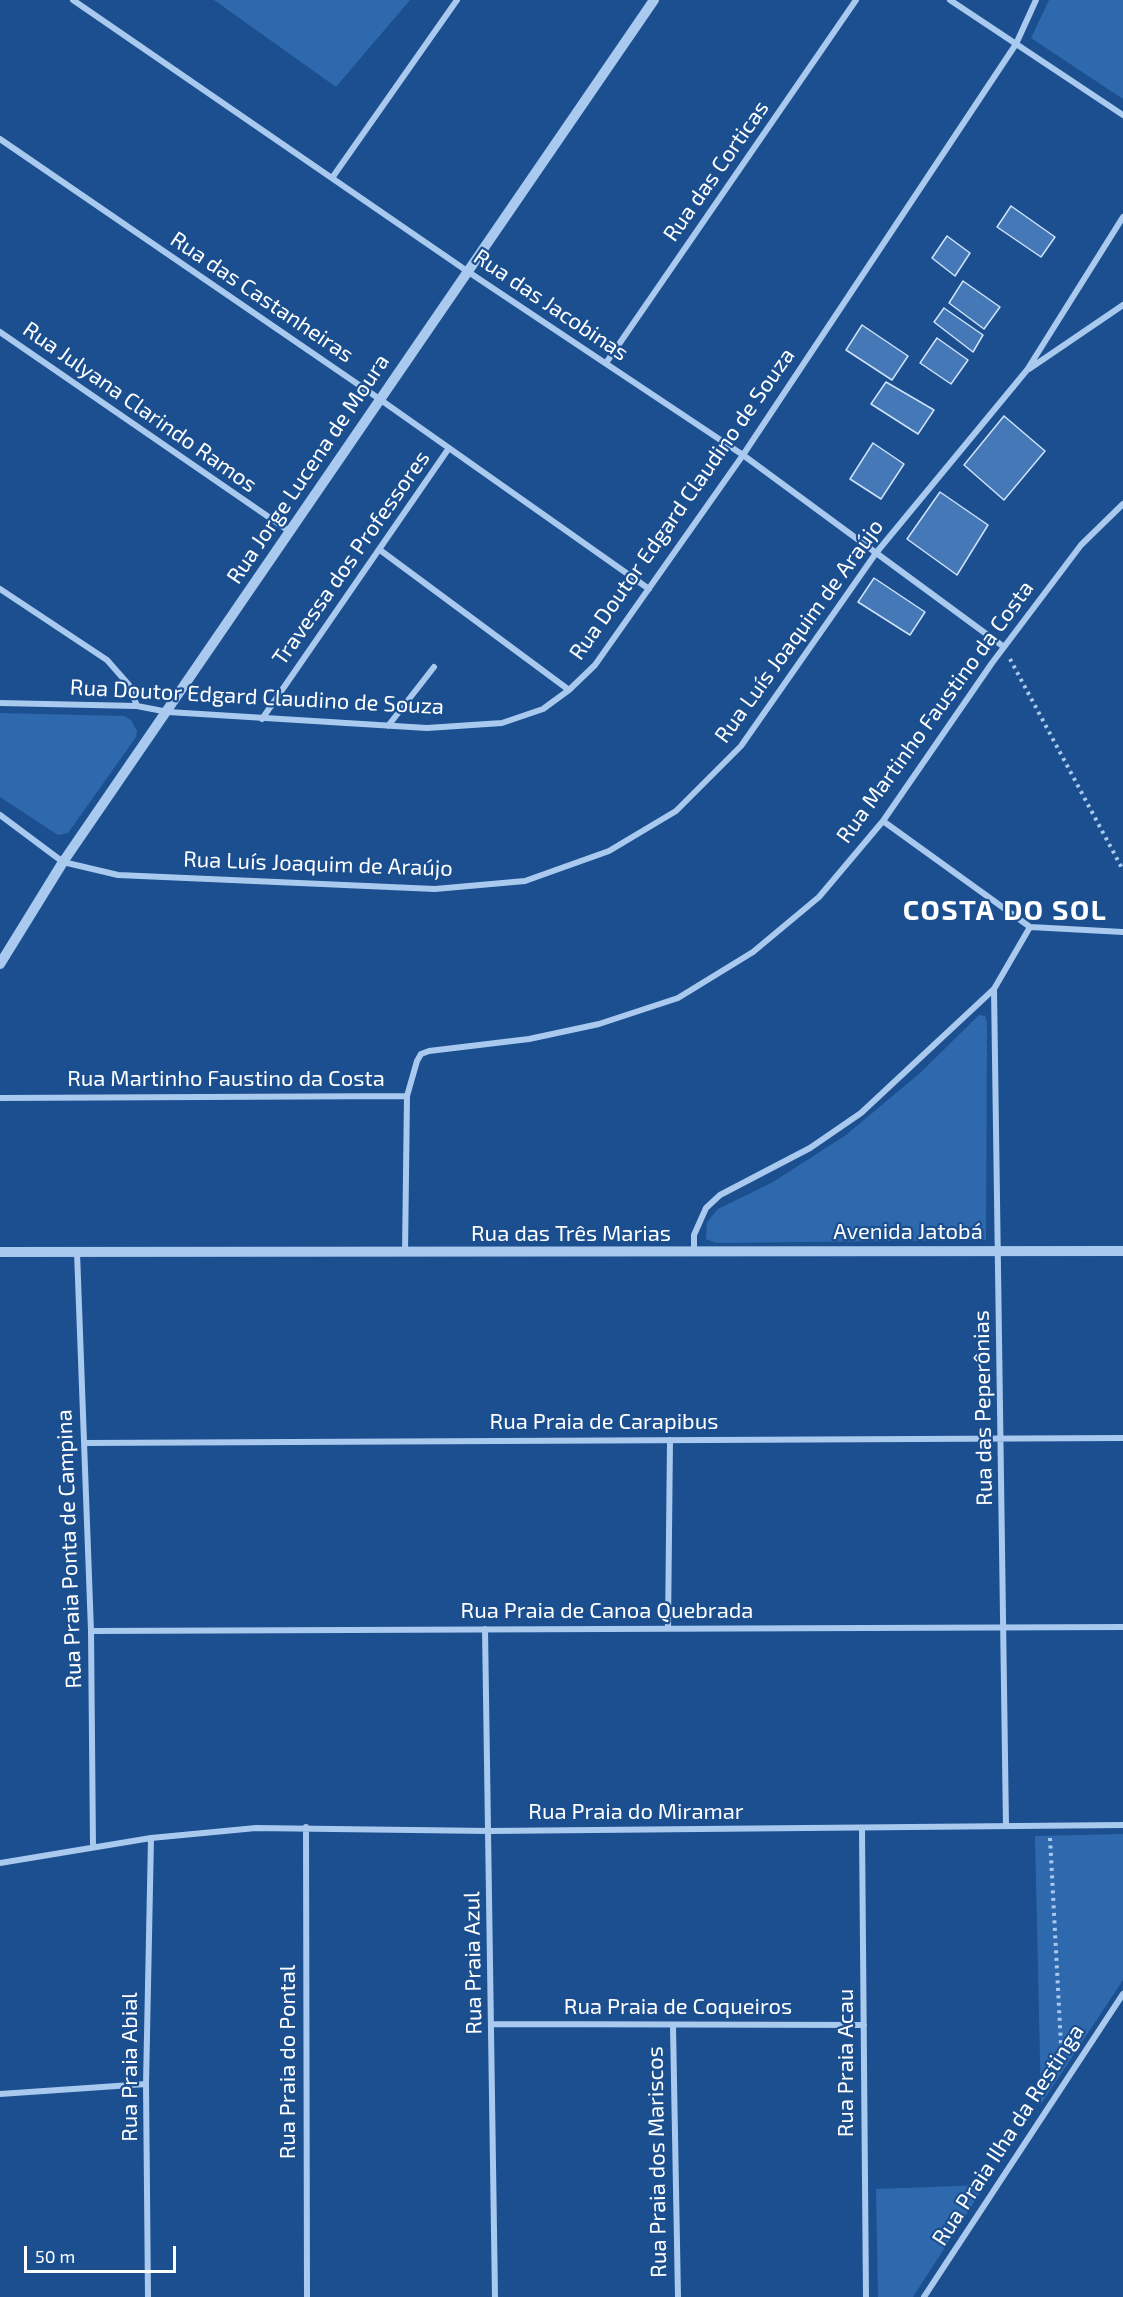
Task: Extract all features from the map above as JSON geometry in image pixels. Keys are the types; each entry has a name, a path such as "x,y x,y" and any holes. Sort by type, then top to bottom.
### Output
{"street":[{"name":"Rua das Jacobinas","path":"73,0 467,271 743,454 1004,647"},
{"path":"332,178 457,0"},
{"name":"Rua Jorge Lucena de Moura","path":"0,964 63,862 168,712 378,398 654,0"},
{"name":"Rua das Corticas","path":"606,363 856,0"},
{"path":"950,0 1123,115"},
{"name":"Rua Doutor Edgard Claudino de Souza","path":"0,703 138,706 168,712 427,728 502,723 543,709 569,690 595,665 743,454 1016,44 1036,0"},
{"name":"Rua das Castanheiras","path":"0,139 378,398 649,589"},
{"name":"Rua Luís Joaquim de Araújo","path":"63,862 118,875 435,889 525,881 609,851 676,811 741,746 876,553 1027,370 1123,217"},
{"path":"1027,370 1123,305"},
{"name":"Rua Julyana Clarindo Ramos","path":"0,332 289,531"},
{"name":"Travessa dos Professores","path":"262,719 449,448"},
{"name":"Rua Martinho Faustino da Costa","path":"0,1098 407,1096 417,1061 421,1054 429,1051 540,1037 599,1024 678,998 753,952 819,897 883,821 1004,647 1081,545 1123,504"},
{"path":"380,550 569,690"},
{"path":"0,589 107,660 129,685 138,706"},
{"path":"388,726 434,667"},
{"path":"0,815 63,862"},
{"path":"883,821 1030,927 1123,932"},
{"name":"Rua das Três Marias","path":"0,1252 694,1253 694,1235 706,1208 720,1195 810,1148 861,1113 994,989 1030,927"},
{"name":"Rua das Peperônias","path":"994,989 1006,1826"},
{"path":"405,1253 407,1096"},
{"name":"Rua Praia Ponta de Campina","path":"77,1251 91,1631 93,1847"},
{"name":"Avenida Jatobá","path":"694,1253 1123,1251"},
{"name":"Rua Praia de Carapibus","path":"84,1443 1123,1438"},
{"path":"668,1629 670,1440"},
{"name":"Rua Praia de Canoa Quebrada","path":"91,1631 1123,1627"},
{"name":"Rua Praia Azul","path":"485,1629 495,2297"},
{"name":"Rua Praia do Miramar","path":"0,1863 151,1838 256,1828 489,1831 1123,1825"},
{"name":"Rua Praia do Pontal","path":"306,1827 307,2297"},
{"name":"Rua Praia Acau","path":"862,1828 866,2297"},
{"name":"Rua Praia Abial","path":"148,2297 146,2084 151,1838"},
{"name":"Rua Praia Ilha da Restinga","path":"924,2297 1123,1994"},
{"name":"Rua Praia de Coqueiros","path":"492,2024 864,2025"},
{"name":"Rua Praia dos Mariscos","path":"673,2026 678,2297"},
{"path":"0,2094 146,2084"}],"path":[{"path":"1004,647 1123,870"},
{"path":"1049,1826 1063,2083"}],"shaded area":[{"path":"214,0 410,0 336,87"},
{"path":"1049,0 1123,0 1123,99 1031,38"},
{"path":"0,713 124,716 131,720 137,731 136,737 68,833 58,835 0,797"},
{"path":"979,1015 985,1016 987,1023 986,1240 716,1243 706,1239 707,1222 718,1209 773,1182 846,1135 920,1073"},
{"path":"1123,1834 1123,1980 1041,2104 1035,1836"},
{"path":"985,2185 913,2297 878,2297 876,2189"}],"building":[{"path":"1011,206 1055,237 1041,257 997,227"},
{"path":"947,236 970,253 955,276 932,258"},
{"path":"963,281 1000,307 984,329 949,303"},
{"path":"944,308 983,335 973,352 934,322"},
{"path":"862,325 908,356 892,380 846,350"},
{"path":"937,338 968,360 951,384 920,363"},
{"path":"886,382 934,410 918,434 871,404"},
{"path":"1004,416 1045,451 1004,500 964,465"},
{"path":"873,443 904,464 881,499 850,479"},
{"path":"940,492 988,525 957,575 907,539"},
{"path":"874,578 925,612 910,635 858,602"}],"district":[{"name":"COSTA DO SOL","path":"1005,911"}]}
